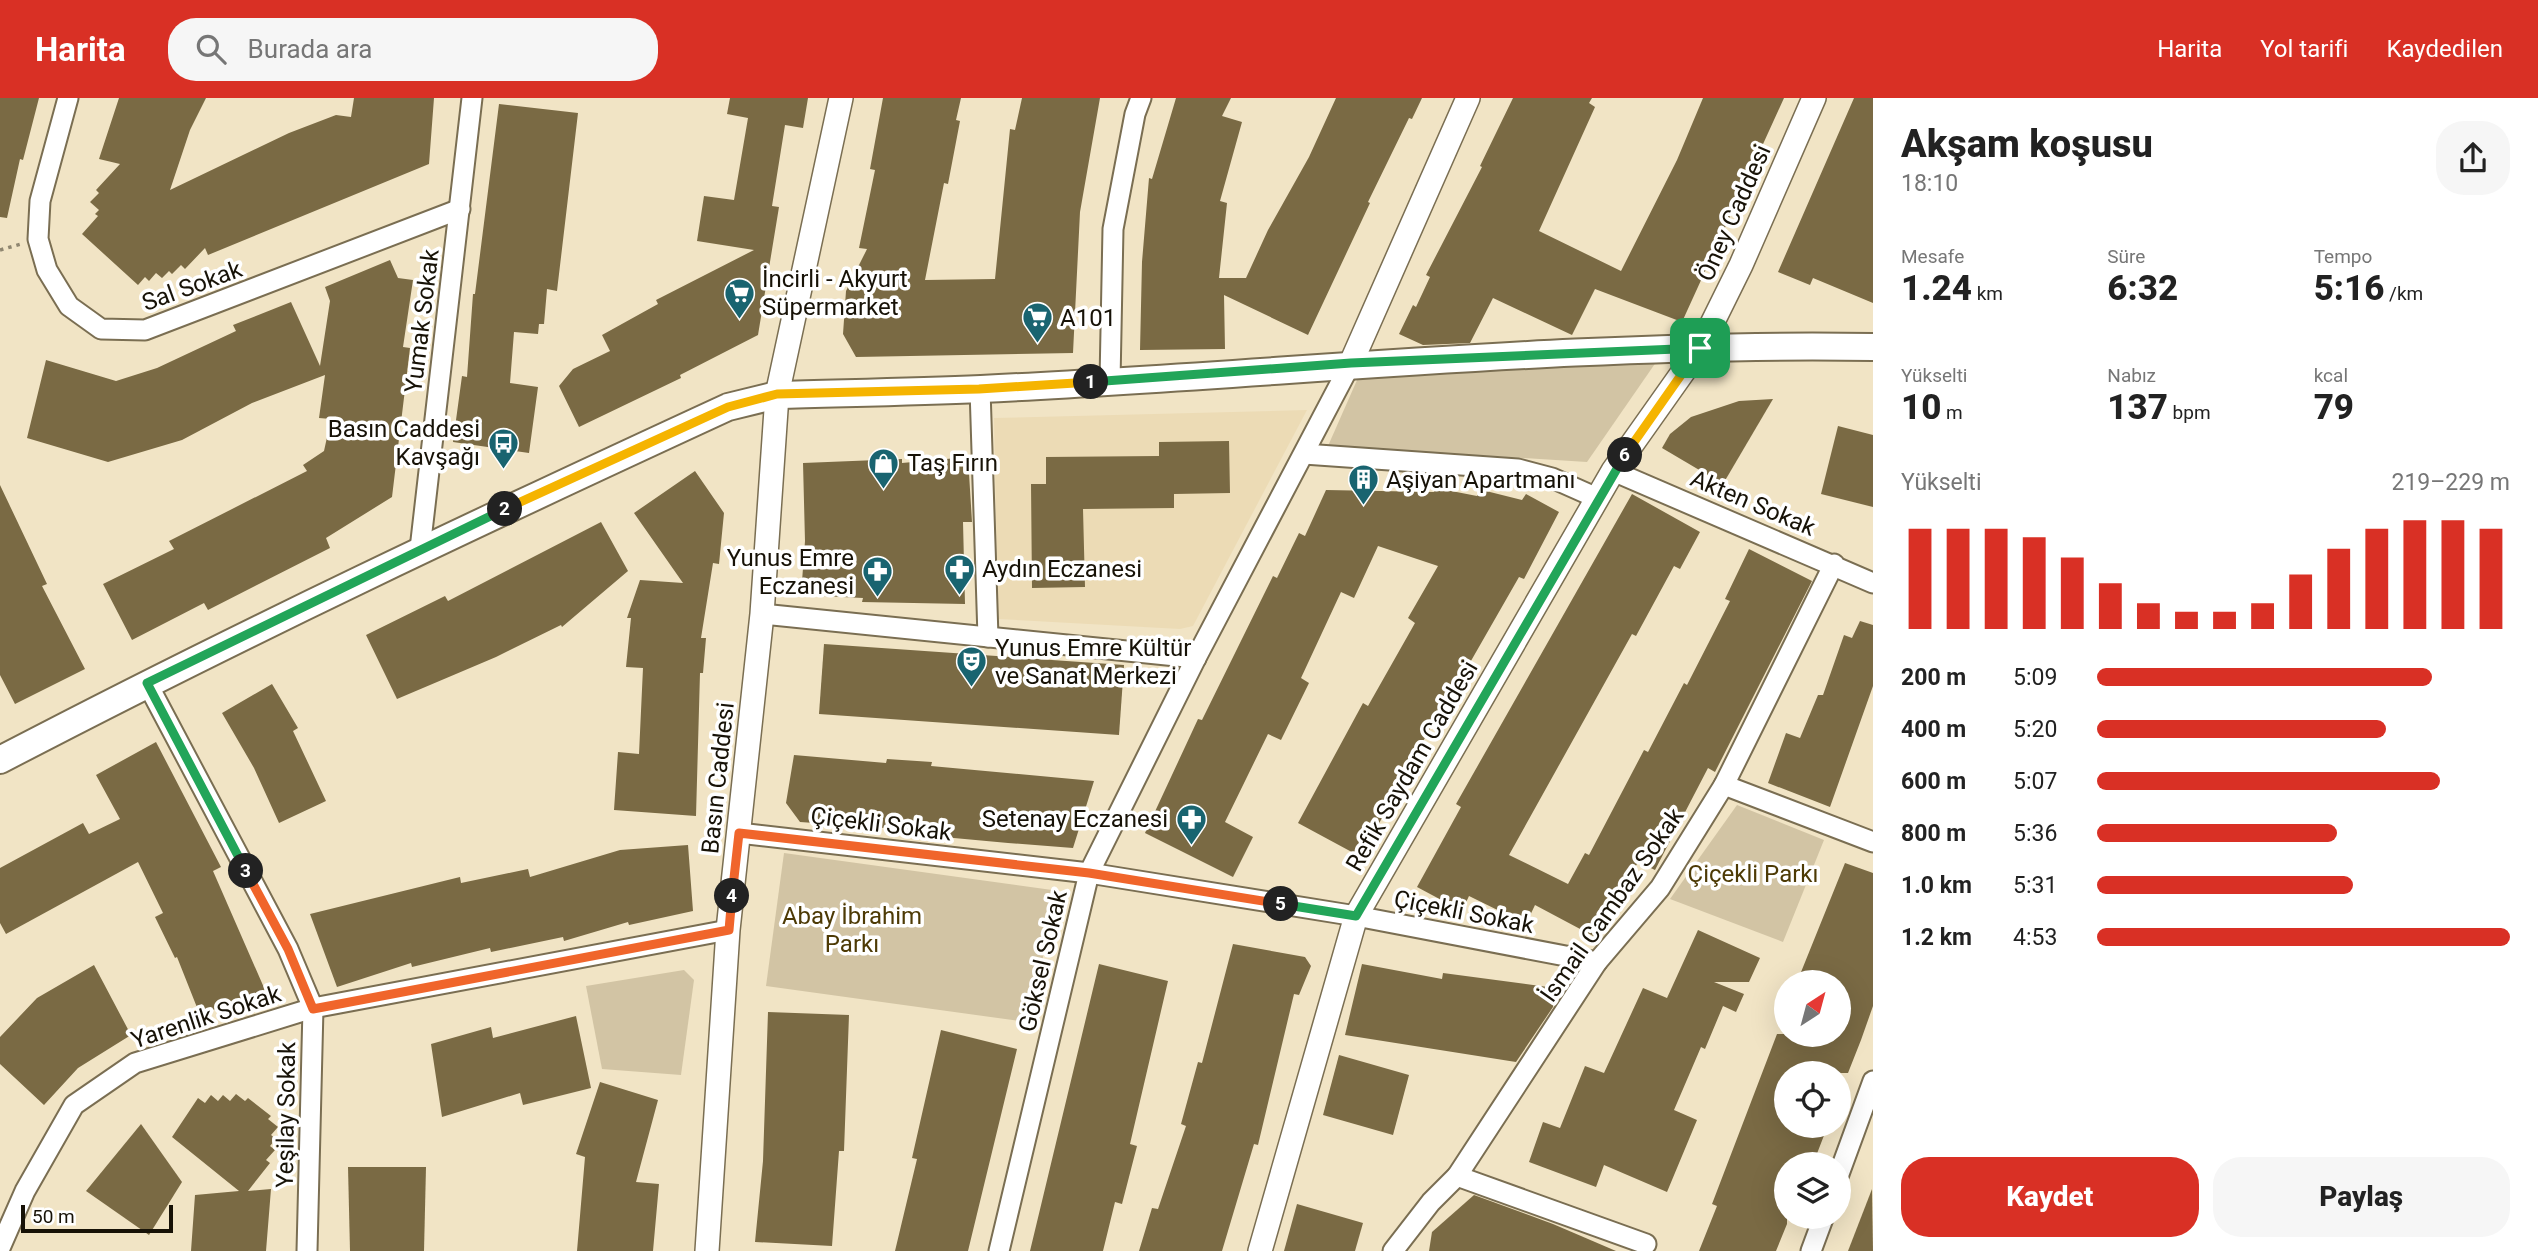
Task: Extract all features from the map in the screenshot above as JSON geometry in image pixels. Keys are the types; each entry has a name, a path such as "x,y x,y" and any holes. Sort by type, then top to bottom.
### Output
{"main road":[{"path":"0,760 147,683 420,549 728,407 777,394 979,389 1351,363 1700,348 1873,347"}],"street":[{"name":"Sal Sokak","path":"68,98 40,201 37,239 47,270 69,306 100,330 145,330 460,209"},
{"name":"Yumak Sokak","path":"420,549 472,98"},
{"name":"Basın Caddesi","path":"707,1251 729,930 762,614 777,394 841,98"},
{"path":"1110,381 1113,229 1135,114 1141,98"},
{"path":"1351,363 1468,98"},
{"name":"Öney Caddesi","path":"1700,348 1741,265 1814,98"},
{"name":"Refik Saydam Caddesi","path":"1260,1251 1356,916 1613,471 1700,348"},
{"name":"Göksel Sokak","path":"999,1251 1089,873 1196,659 1351,363"},
{"path":"979,389 988,637"},
{"path":"1304,453 1518,469 1552,478 1597,498"},
{"name":"Akten Sokak","path":"1613,471 1873,583"},
{"name":"İsmail Cambaz Sokak","path":"1393,1251 1431,1202 1457,1176 1597,962 1660,888 1724,786 1834,564"},
{"path":"762,614 1196,659"},
{"name":"Yeşilay Sokak","path":"147,683 288,949 313,1009 307,1251"},
{"path":"1724,786 1873,842"},
{"name":"Çiçekli Sokak","path":"739,833 1089,873 1356,916 1597,962"},
{"name":"Yarenlik Sokak","path":"0,1248 25,1191 75,1105 135,1063 313,1009 729,930"},
{"path":"1847,1152 1873,1081"},
{"path":"1457,1176 1646,1244"},
{"path":"1811,1251 1819,1229"}],"shaded area":[{"path":"1307,410 1193,626 1180,629 998,619 994,418"}],"green space":[{"path":"1661,355 1587,462 1328,446 1361,371"},
{"name":"Çiçekli Parkı","path":"1737,805 1824,840 1783,942 1670,899"},
{"name":"Abay İbrahim Parkı","path":"784,853 1052,890 1034,1023 766,986"},
{"path":"684,970 694,980 681,1075 602,1069 586,986"}],"building":[{"path":"0,98 39,98 23,160 20,159 7,218 0,217"},
{"path":"119,98 206,98 190,130 170,190 289,133 336,115 351,117 354,98 434,98 429,164 208,255 205,248 185,269 181,265 172,274 169,271 162,278 156,273 149,281 145,277 138,285 82,234 98,216 95,214 99,210 90,202 99,193 96,190 120,164 99,159"},
{"path":"730,98 808,98 803,128 785,125 772,206 779,207 758,335 680,375 681,378 579,427 559,386 573,369 610,351 602,335 658,304 656,300 754,250 697,241 704,196 734,200 748,118 727,114"},
{"path":"883,98 961,98 956,120 960,121 948,184 944,183 925,280 995,279 1010,129 1015,130 1022,98 1100,98 1080,212 1073,353 856,357 843,334 846,291 867,249 859,248 875,170 870,169"},
{"path":"1176,98 1231,98 1222,116 1242,122 1220,201 1227,203 1219,278 1246,278 1268,230 1309,157 1336,98 1422,98 1412,119 1409,118 1368,202 1370,203 1308,335 1224,295 1225,349 1140,350 1142,262 1149,178 1152,179"},
{"path":"1513,98 1592,98 1589,103 1595,107 1539,231 1621,271 1677,160 1703,98 1784,98 1682,322 1595,289 1572,335 1493,298 1470,343 1423,345 1399,334 1413,305 1416,307 1430,277 1426,275 1482,167 1480,166"},
{"path":"1854,98 1873,98 1873,303 1813,278 1810,285 1778,272"},
{"path":"499,104 578,113 557,291 547,289 544,324 539,324 538,334 514,332 510,383 538,387 529,453 453,442 462,376 467,377 473,294"},
{"path":"390,260 398,278 413,280 403,347 410,348 392,497 326,538 330,548 208,610 204,603 132,640 103,584 174,549 169,541 307,471 303,465 324,451 331,419 319,418 325,375 252,403 182,440 108,462 27,438 46,360 116,381 157,368 236,331 233,325 291,302 320,366 330,301 325,287"},
{"path":"1773,399 1723,484 1662,448 1670,434 1691,417 1739,401"},
{"path":"1838,426 1873,435 1873,507 1821,494"},
{"path":"1229,441 1230,493 1174,494 1174,508 1083,509 1085,587 1032,588 1031,484 1046,484 1046,457 1159,456 1159,442"},
{"path":"968,457 972,522 963,522 965,604 862,602 863,598 801,595 805,541 803,463 902,459 902,463"},
{"path":"695,471 724,513 719,564 713,563 701,638 706,638 703,673 700,673 696,816 614,810 618,752 639,754 643,668 626,667 631,618 627,618 640,580 683,583 634,513"},
{"path":"0,485 47,584 42,586 85,669 15,704 0,675"},
{"path":"1436,488 1477,496 1482,490 1522,500 1526,494 1559,512 1524,579 1519,577 1436,722 1434,721 1361,857 1298,823 1363,703 1368,706 1415,623 1408,618 1438,566 1378,546 1354,598 1341,592 1301,678 1309,683 1281,740 1268,734 1225,822 1253,837 1233,877 1145,833 1198,719 1202,720 1273,576 1277,578 1299,533 1305,536 1326,490 1434,492"},
{"path":"1632,494 1700,532 1680,569 1674,566 1636,636 1632,634 1509,855 1568,884 1585,853 1589,855 1644,750 1648,752 1684,683 1687,685 1730,601 1725,599 1749,549 1812,581 1715,772 1708,768 1655,870 1638,862 1597,938 1535,905 1526,924 1469,896 1462,911 1417,887 1461,807 1456,804"},
{"path":"601,522 628,571 562,627 561,625 496,657 397,699 366,635 445,596 448,601"},
{"path":"1860,621 1873,625 1873,686 1830,807 1768,783 1786,733 1800,738 1818,695 1823,695 1844,635 1852,638"},
{"name":"Yunus Emre Kültür ve Sanat Merkezi","path":"824,644 1124,665 1119,735 819,714"},
{"path":"272,684 298,728 293,731 326,801 279,823 254,768 222,713"},
{"path":"156,742 221,867 213,871 265,990 200,1015 177,957 175,958 155,917 163,913 138,862 6,934 0,923 0,868 83,823 89,834 120,819 96,775"},
{"path":"794,755 886,763 887,759 932,762 931,766 1094,781 1073,848 1008,843 943,837 943,832 800,822 786,803"},
{"path":"688,845 693,911 629,925 628,922 564,941 563,937 491,952 490,948 412,967 411,963 337,987 310,914 460,877 461,883 528,869 530,877 620,850"},
{"path":"1845,863 1873,873 1873,1006 1851,1065 1851,1061 1774,1061 1774,1138 1823,1138 1818,1152 1774,1152 1774,1229 1785,1229 1776,1251 1699,1251 1717,1206 1712,1204 1774,1042 1774,1047 1852,1046 1852,970 1802,970"},
{"path":"1698,930 1760,958 1749,982 1714,982 1744,994 1736,1012 1723,1006 1705,1049 1701,1047 1674,1110 1697,1120 1667,1192 1604,1165 1596,1187 1529,1162 1543,1122 1560,1128 1585,1066 1604,1073 1643,988 1667,998"},
{"path":"1233,944 1305,957 1311,966 1299,995 1294,994 1258,1145 1254,1144 1222,1251 1139,1251 1152,1208 1158,1209 1186,1126 1181,1124 1198,1062 1202,1063"},
{"path":"1099,964 1168,981 1130,1144 1137,1146 1122,1204 1115,1202 1103,1251 1030,1251"},
{"path":"1362,964 1442,979 1443,973 1555,988 1553,1007 1516,1062 1345,1035"},
{"path":"94,965 131,1035 78,1068 44,1105 0,1064 0,1037 37,998"},
{"path":"768,1012 849,1015 844,1151 839,1151 832,1246 755,1242 763,1161"},
{"path":"576,1016 591,1088 523,1105 520,1093 442,1117 431,1044 491,1027 493,1038"},
{"path":"941,1030 1017,1049 968,1251 895,1251 917,1159 912,1158"},
{"path":"1339,1055 1409,1075 1393,1135 1323,1115"},
{"path":"600,1082 658,1100 636,1182 659,1184 653,1251 577,1251 585,1157 576,1154"},
{"path":"236,1094 245,1101 248,1098 271,1116 268,1119 278,1127 271,1135 276,1139 270,1146 275,1150 266,1160 270,1163 248,1191 271,1189 266,1251 191,1251 195,1195 239,1191 172,1137 198,1098 205,1103 211,1095 218,1101 223,1095 230,1101"},
{"path":"141,1124 182,1182 149,1235 86,1191"},
{"path":"348,1167 426,1167 424,1251 350,1251"},
{"path":"1872,1189 1873,1251 1848,1251"},
{"path":"1474,1195 1616,1251 1429,1251 1432,1232"},
{"path":"1297,1204 1363,1223 1355,1251 1284,1251"}],"place":[{"name":"İncirli - Akyurt Süpermarket","path":"739,320"},
{"name":"A101","path":"1037,345"},
{"name":"Basın Caddesi Kavşağı","path":"503,470"},
{"name":"Taş Fırın","path":"884,490"},
{"name":"Aşiyan Apartmanı","path":"1363,507"},
{"name":"Aydın Eczanesi","path":"959,596"},
{"name":"Yunus Emre Eczanesi","path":"877,599"},
{"name":"Yunus Emre Kültür ve Sanat Merkezi","path":"972,689"},
{"name":"Setenay Eczanesi","path":"1191,846"}],"route":[{"path":"1700,348 1613,471 1356,916 1089,873 739,833 729,930 313,1009 288,949 147,683 420,549 728,407 753,399 777,394 979,389 1351,363 1700,348"}]}
